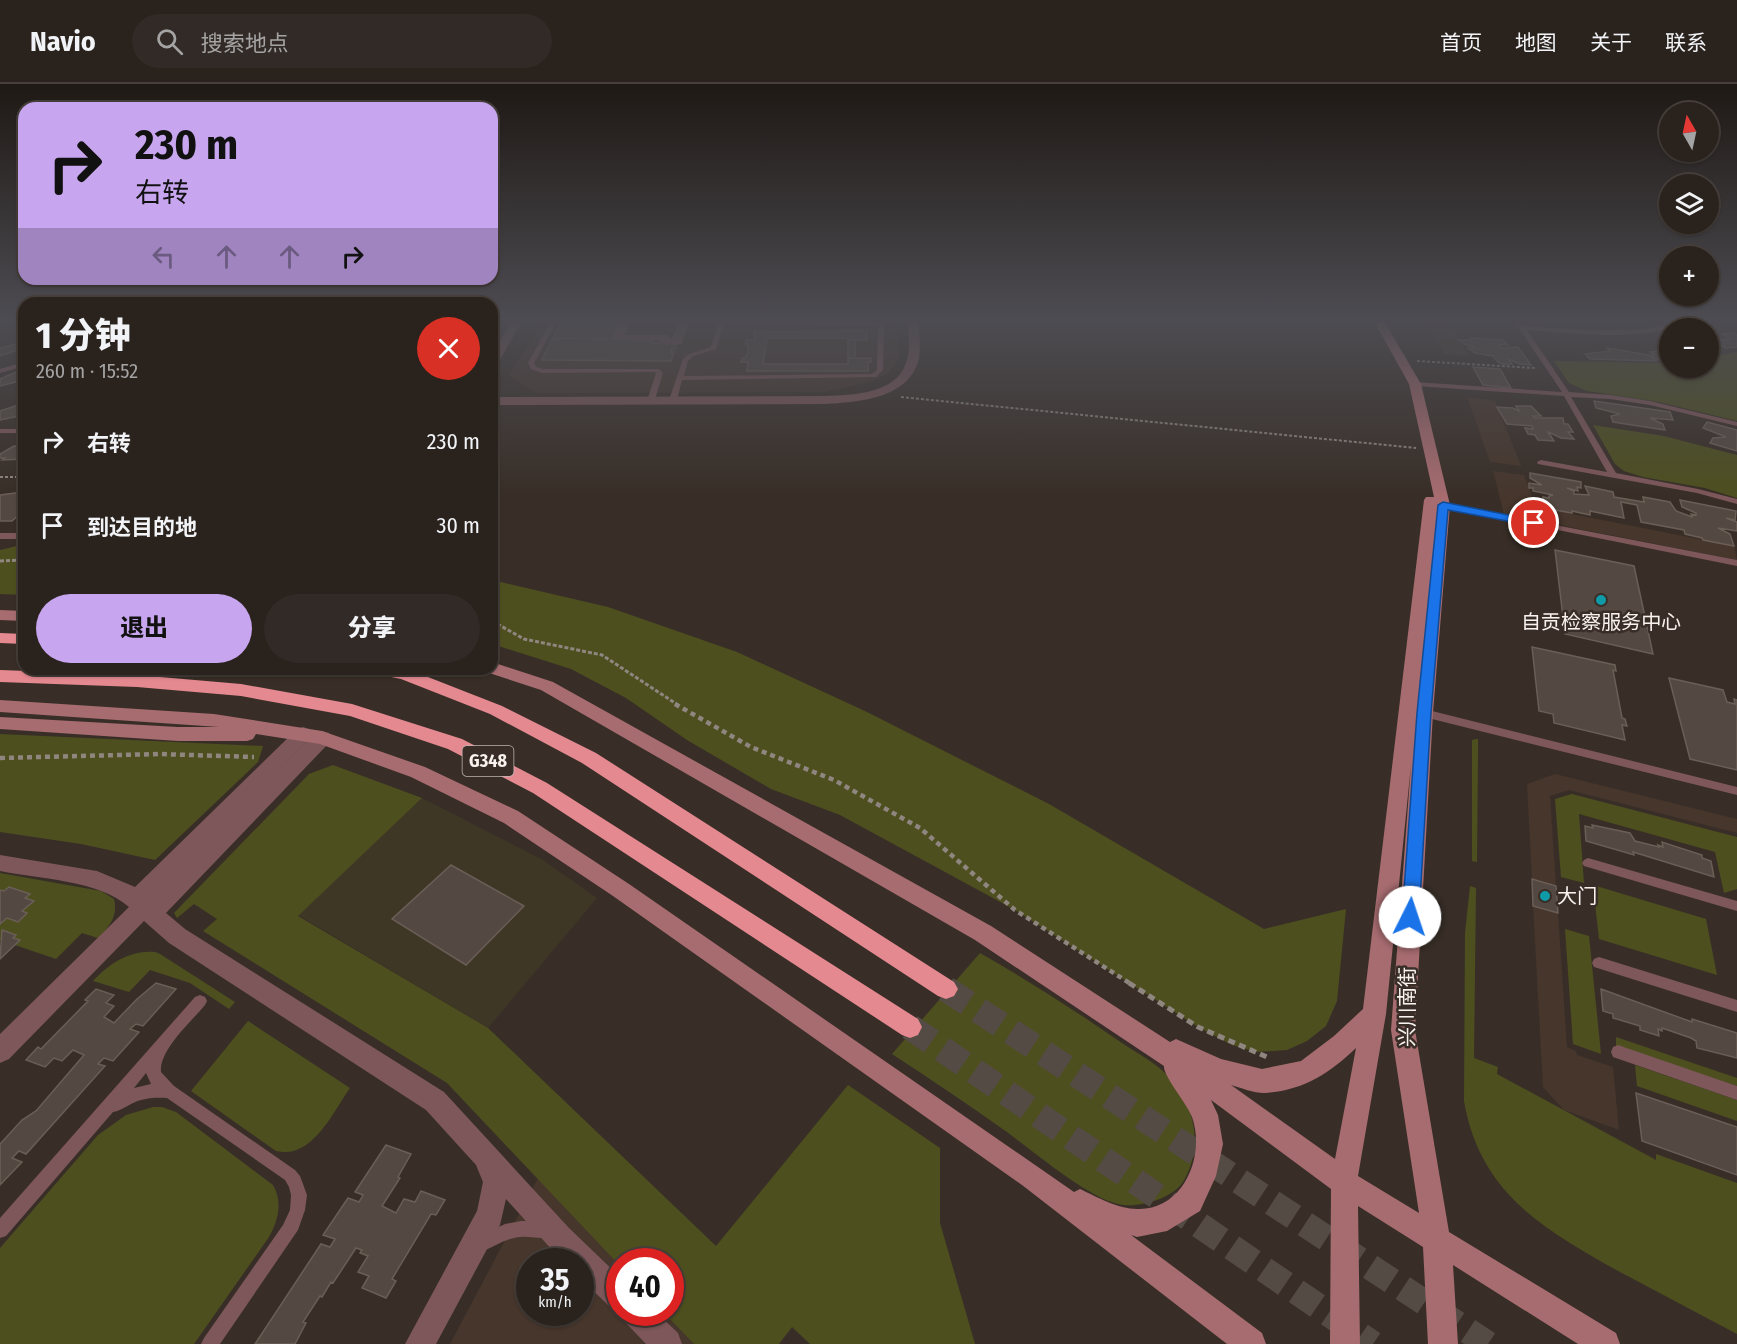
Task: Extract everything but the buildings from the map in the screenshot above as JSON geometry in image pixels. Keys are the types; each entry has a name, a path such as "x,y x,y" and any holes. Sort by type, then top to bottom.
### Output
{"highway":[{"path":"0,638 18,639"},
{"name":"G348","path":"404,675 496,710 589,758 946,989"},
{"name":"G348","path":"0,676 137,681 241,690 352,710 456,744 540,788 910,1027"}],"street":[{"path":"498,401 825,400 873,394 897,384 901,380"},
{"name":"兴川南街","path":"1345,1344 1344,1182 1374,1014 1431,503 1420,448 1400,380"},
{"name":"兴川南街","path":"1413,380 1443,505 1424,713 1403,1030 1437,1240 1443,1344"},
{"path":"0,615 18,616"},
{"path":"498,670 547,686 984,933 1143,1036 1344,1182 1605,1344"},
{"path":"0,706 214,720 312,736 418,772 510,817 621,890 1031,1176 1251,1344"},
{"path":"0,723 178,734 312,736"},
{"path":"144,907 277,759 312,736"},
{"path":"0,1051 312,736"},
{"path":"0,863 112,884 144,907 177,936 435,1101 559,1238 606,1283"},
{"path":"1143,1036 1219,1070 1262,1081 1307,1072 1343,1044 1374,1014"},
{"path":"1031,1176 1100,1213 1137,1223 1167,1217 1190,1201 1203,1176 1210,1144 1205,1115 1188,1082 1143,1036"},
{"path":"420,1344 490,1215 496,1182 486,1156"},
{"path":"649,1326 667,1344"}],"lane":[{"path":"651,401 658,380"},
{"path":"673,400 679,380"},
{"path":"1558,380 1613,475"},
{"path":"1415,384 1590,395 1650,403 1737,424"},
{"path":"0,431 18,431"},
{"path":"1540,462 1698,490 1737,502"},
{"path":"1443,505 1737,563"},
{"path":"0,536 18,536"},
{"path":"1424,713 1737,791"},
{"path":"1588,863 1737,906 1737,916"},
{"path":"1599,963 1737,1006"},
{"path":"0,1230 200,1001"},
{"path":"162,1047 154,1061 152,1073 154,1078 169,1091 284,1170 294,1179 299,1190 296,1215 289,1231 210,1344"},
{"path":"1618,1052 1737,1093"},
{"path":"101,1116 120,1101 138,1094 154,1090 169,1091"},
{"path":"469,1255 489,1239 512,1230 537,1229 559,1238"}],"path":[{"path":"873,394 1420,448"},
{"path":"0,477 18,477"},
{"path":"0,561 18,560"},
{"path":"498,624 524,639 602,655 674,703 752,747 843,785 920,828 1015,910 1198,1027 1264,1057 1307,1072"},
{"path":"0,758 176,753 277,759"}],"shaded area":[{"path":"515,380 874,380 825,392 536,393"},
{"path":"1467,397 1495,401 1521,466 1490,462"},
{"path":"1493,471 1524,475 1536,507 1734,546 1737,560 1504,514"},
{"path":"1555,774 1737,819 1737,833 1569,790 1550,796 1556,886 1532,879 1527,784"},
{"path":"422,798 543,860 597,898 488,1028 298,915"},
{"path":"1533,906 1558,913 1567,1047 1576,1051 1577,1055 1613,1067 1619,1130 1564,1110 1543,1087"},
{"path":"538,1178 606,1251 606,1326 677,1326 694,1344 450,1344"}],"green space":[{"path":"1567,380 1737,380 1737,421 1659,402 1587,391"},
{"path":"1593,425 1664,436 1737,455 1737,498 1705,488 1643,477 1624,471 1615,464"},
{"path":"18,547 18,595 0,594 0,550"},
{"path":"498,581 608,607 737,652 867,712 1049,804 1264,929 1346,909 1337,1001 1326,1026 1307,1041 1287,1050 1257,1052 1232,1045 1198,1027 1015,910 840,815 771,789 687,740 626,698 571,669 498,646"},
{"path":"0,734 263,746 258,762 155,860 81,844 0,832"},
{"path":"1478,739 1477,862 1472,861 1472,740"},
{"path":"333,765 422,798 298,916 488,1028 716,1246 848,1085 940,1148 940,1223 975,1344 810,1344 792,1327 779,1344 694,1344 677,1326 684,1326 684,1248 606,1248 606,1251 447,1083 203,931 217,919 194,904 177,918 174,913 309,774"},
{"path":"1572,794 1737,837 1737,889 1724,893 1715,852 1579,814 1584,883 1561,877 1555,799"},
{"path":"0,873 101,891 114,899 114,916 98,938 82,933 56,959 0,940"},
{"path":"1593,885 1706,919 1717,975 1599,939"},
{"path":"1470,886 1476,888 1474,1058 1498,1067 1497,1074 1656,1160 1656,1154 1737,1183 1737,1334 1566,1241 1520,1206 1501,1185 1485,1161 1472,1133 1464,1101 1465,933"},
{"path":"1565,929 1589,936 1601,1054 1573,1044"},
{"path":"155,952 235,1002 229,1009 190,983 150,970 129,992 93,981 121,959 137,953"},
{"path":"980,953 1070,1008 1150,1061 1170,1078 1188,1107 1195,1145 1189,1170 1178,1188 1163,1198 1144,1204 1126,1205 1105,1200 1076,1183 990,1120 892,1054"},
{"path":"248,1021 350,1088 320,1132 311,1141 289,1152 276,1151 191,1091"},
{"path":"1616,1037 1737,1078 1737,1086 1616,1046"},
{"path":"1635,1065 1737,1100 1737,1121 1637,1086"},
{"path":"153,1107 162,1107 176,1112 273,1185 279,1205 275,1225 269,1237 194,1344 0,1344 0,1248 98,1135 126,1115"}],"tunnel":[{"path":"946,989 1488,1344"},
{"path":"910,1027 1373,1344"}],"place":[{"name":"自贡检察服务中心","path":"1601,600"},
{"name":"大门","path":"1545,896"}],"route":[{"path":"1410,917 1424,713 1443,505 1534,523"}]}
